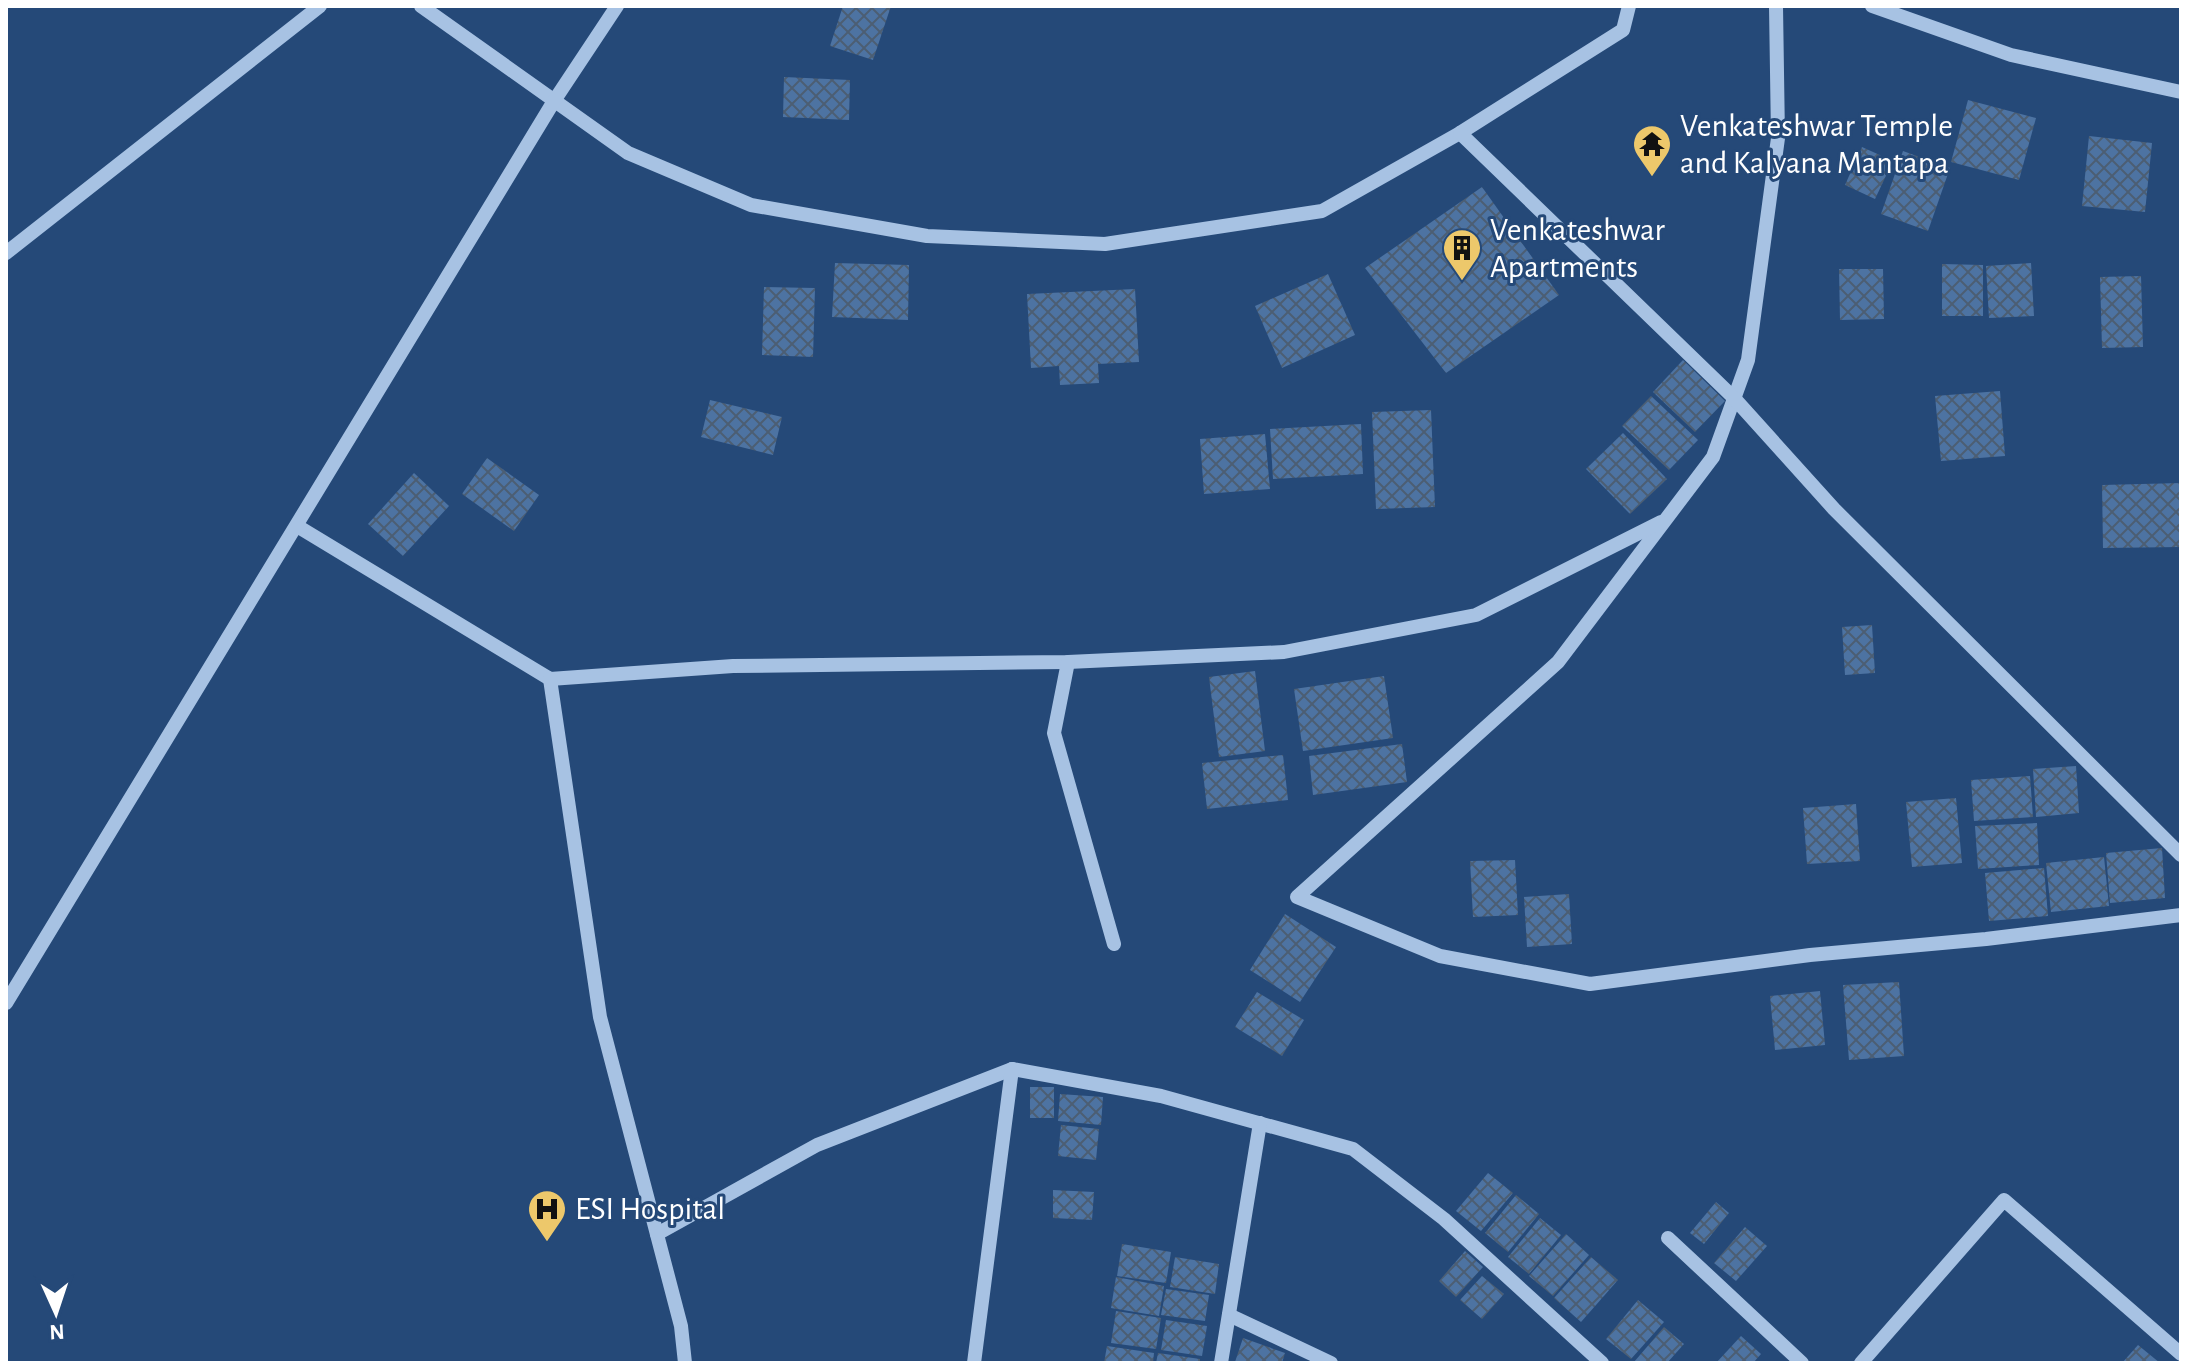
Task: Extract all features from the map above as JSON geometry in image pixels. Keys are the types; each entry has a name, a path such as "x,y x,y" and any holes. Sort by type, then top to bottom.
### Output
{"street":[{"path":"6,253 320,6"},
{"path":"421,6 628,153 751,205 927,236 1105,244 1322,211 1460,133 1623,30 1629,6"},
{"path":"6,1003 554,101 617,6"},
{"path":"1776,6 1778,138 1748,360 1713,457 1558,662 1297,897 1440,956 1590,984 1810,955 1986,939 2181,915"},
{"path":"1872,6 2011,55 2181,92"},
{"path":"1460,133 1734,398 1834,509 2181,855"},
{"path":"297,526 550,679 733,666 1068,662 1284,652 1476,615 1665,520"},
{"path":"1068,662 1054,733 1114,944"},
{"path":"550,679 600,1017 681,1326 685,1363"},
{"path":"657,1234 817,1145 1012,1069 1161,1096 1353,1149 1444,1219 1602,1363"},
{"path":"974,1363 1012,1069"},
{"path":"1221,1363 1260,1123"},
{"path":"1861,1363 2004,1200 2181,1354"},
{"path":"1668,1238 1802,1363"},
{"path":"1229,1315 1331,1363"}],"building":[{"path":"843,6 891,6 873,60 830,46"},
{"path":"784,77 850,80 849,120 783,117"},
{"path":"1968,100 2036,118 2019,180 1951,162"},
{"path":"2089,136 2152,143 2145,212 2082,206"},
{"path":"1862,147 1893,161 1875,199 1845,185"},
{"path":"1903,151 1950,168 1928,231 1881,214"},
{"name":"Venkateshwar Apartments","path":"1482,187 1559,295 1446,373 1365,268"},
{"path":"835,263 909,265 908,320 832,317"},
{"path":"2031,263 2034,316 1989,318 1986,266"},
{"path":"1942,264 1983,265 1983,316 1942,316"},
{"path":"1839,269 1883,269 1884,319 1840,320"},
{"path":"1328,274 1355,335 1282,368 1255,306"},
{"path":"2141,276 2143,347 2102,348 2100,277"},
{"path":"764,287 815,288 813,357 762,355"},
{"path":"1135,289 1139,362 1098,364 1099,383 1060,385 1059,366 1031,368 1027,294"},
{"path":"1683,360 1725,401 1695,432 1653,392"},
{"path":"2000,391 2005,456 1941,461 1935,396"},
{"path":"1651,396 1698,440 1669,470 1622,426"},
{"path":"710,400 782,417 773,455 701,437"},
{"path":"1431,410 1435,507 1376,509 1372,412"},
{"path":"1361,424 1363,474 1273,479 1270,429"},
{"path":"1623,433 1667,479 1630,514 1586,469"},
{"path":"1265,434 1270,489 1204,494 1200,439"},
{"path":"487,458 539,495 514,531 462,494"},
{"path":"414,473 449,506 403,556 368,524"},
{"path":"2181,483 2181,547 2103,548 2102,485"},
{"path":"1872,625 1875,673 1845,675 1842,627"},
{"path":"1255,671 1265,751 1219,757 1209,677"},
{"path":"1384,676 1393,738 1303,751 1294,689"},
{"path":"1402,744 1407,782 1313,795 1309,756"},
{"path":"1283,755 1288,800 1207,809 1202,763"},
{"path":"2076,766 2079,813 2036,817 2033,769"},
{"path":"2030,776 2033,817 1974,821 1971,780"},
{"path":"1956,798 1962,863 1912,867 1906,802"},
{"path":"1856,804 1860,861 1807,864 1803,808"},
{"path":"2037,823 2039,865 1978,869 1975,826"},
{"path":"2162,848 2165,898 2110,903 2106,853"},
{"path":"2104,857 2109,906 2051,912 2046,863"},
{"path":"1515,860 1518,915 1473,917 1470,861"},
{"path":"2044,868 2048,916 1989,921 1985,873"},
{"path":"1569,894 1572,944 1527,947 1524,897"},
{"path":"1285,914 1336,947 1300,1002 1250,970"},
{"path":"1899,982 1904,1056 1849,1060 1843,985"},
{"path":"1820,991 1825,1045 1775,1050 1770,996"},
{"path":"1257,992 1304,1020 1282,1056 1235,1027"},
{"path":"1030,1087 1054,1087 1054,1118 1030,1118"},
{"path":"1060,1094 1103,1097 1101,1125 1058,1121"},
{"path":"1061,1125 1099,1129 1096,1160 1058,1156"},
{"path":"1488,1173 1513,1193 1481,1231 1456,1211"},
{"path":"1053,1190 1094,1192 1092,1220 1053,1218"},
{"path":"1516,1195 1539,1214 1508,1252 1485,1233"},
{"path":"1716,1202 1729,1213 1704,1244 1690,1233"},
{"path":"1540,1218 1561,1235 1529,1274 1508,1257"},
{"path":"1745,1227 1767,1246 1736,1281 1714,1263"},
{"path":"1566,1234 1589,1255 1553,1296 1529,1276"},
{"path":"1122,1244 1171,1252 1166,1283 1117,1276"},
{"path":"1465,1251 1483,1267 1456,1297 1439,1281"},
{"path":"1175,1257 1219,1264 1215,1294 1170,1287"},
{"path":"1591,1257 1618,1280 1581,1322 1554,1298"},
{"path":"1482,1276 1504,1294 1482,1319 1460,1300"},
{"path":"1116,1277 1164,1286 1159,1316 1111,1308"},
{"path":"1166,1289 1209,1295 1205,1321 1161,1315"},
{"path":"1638,1300 1664,1322 1631,1359 1606,1339"},
{"path":"1116,1311 1161,1318 1156,1349 1111,1343"},
{"path":"1166,1320 1207,1326 1202,1356 1161,1350"},
{"path":"1664,1327 1684,1344 1667,1363 1634,1362"},
{"path":"1741,1336 1761,1354 1753,1363 1716,1363"},
{"path":"1243,1338 1285,1353 1282,1363 1235,1362"},
{"path":"2138,1345 2160,1363 2122,1363"},
{"path":"1107,1346 1154,1353 1153,1363 1104,1363"},
{"path":"1158,1353 1200,1359 1200,1363 1156,1363"}],"place":[{"name":"Venkateshwar Temple and Kalyana Mantapa","path":"1652,178"},
{"name":"Venkateshwar Apartments","path":"1462,282"},
{"name":"ESI Hospital","path":"547,1243"}]}
